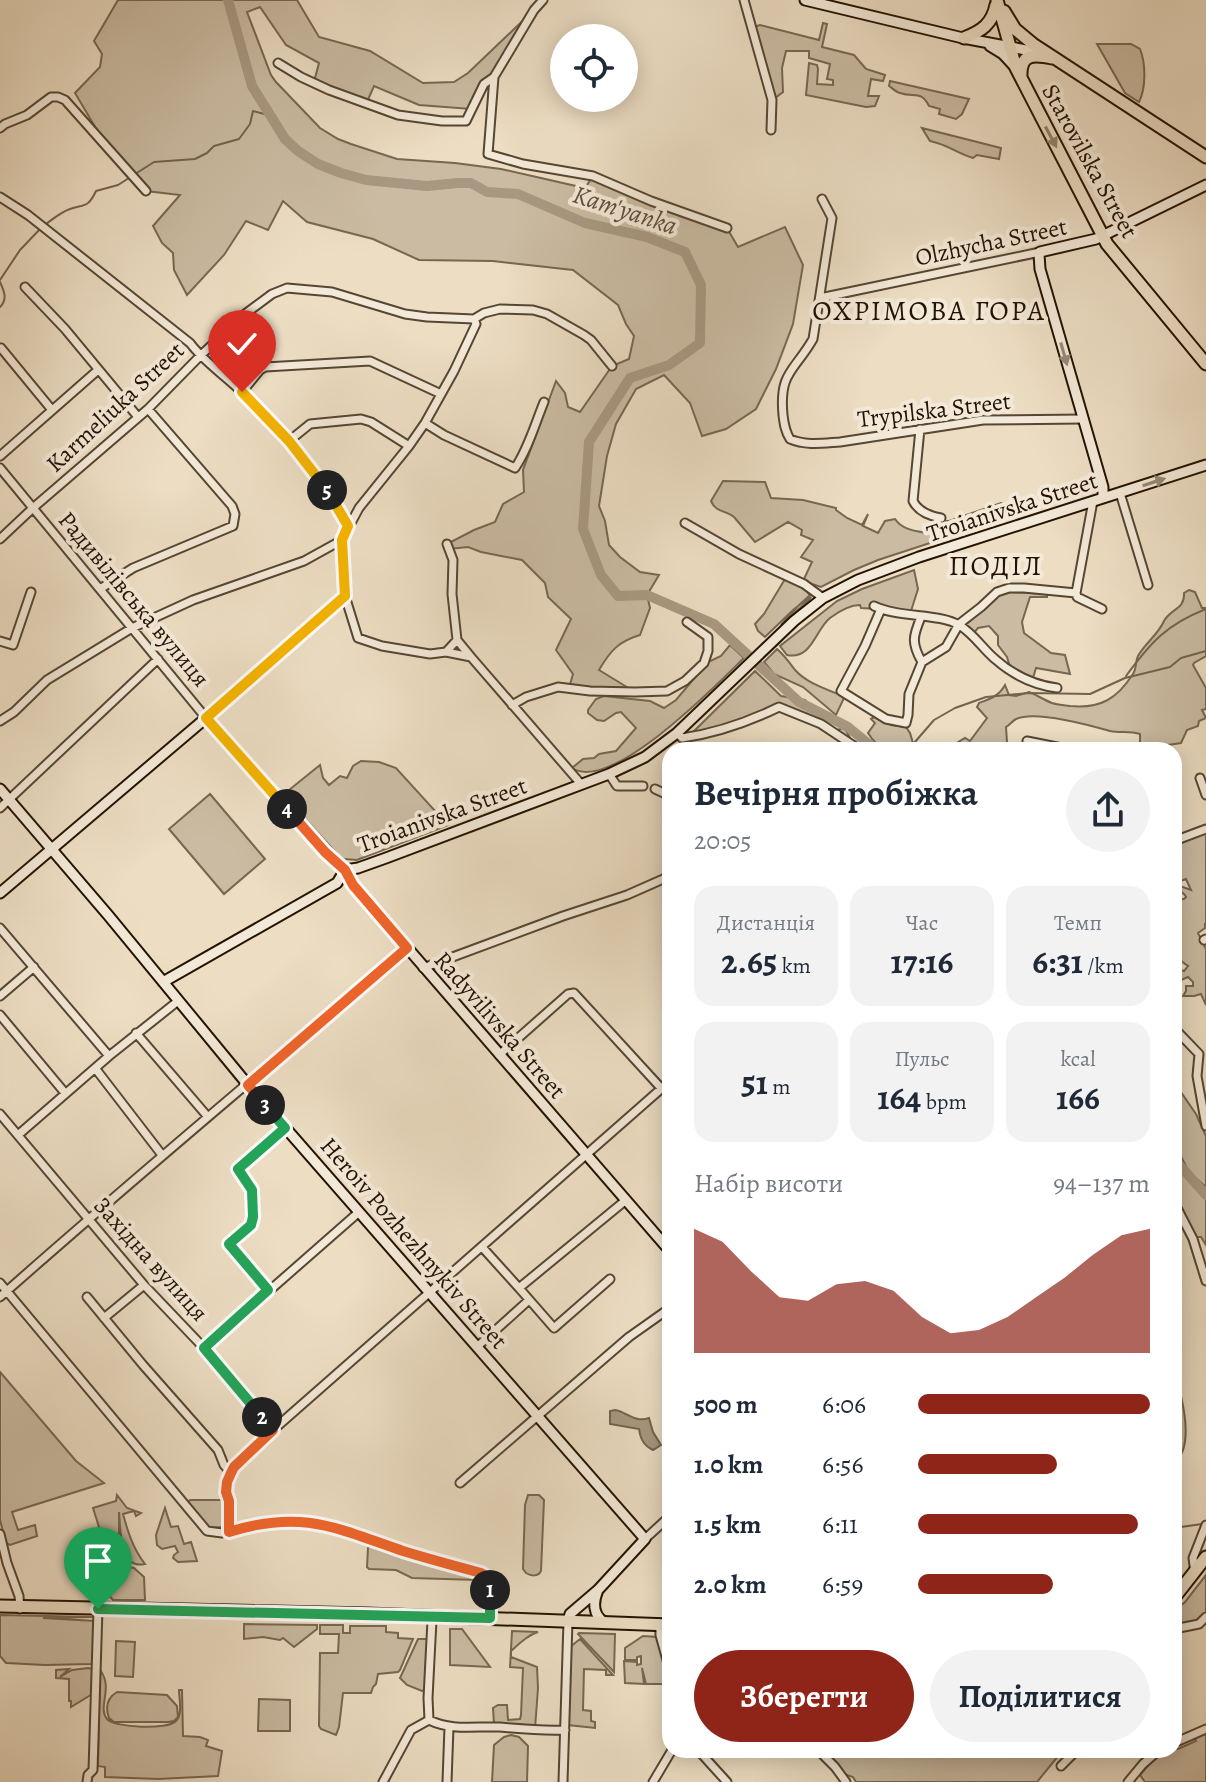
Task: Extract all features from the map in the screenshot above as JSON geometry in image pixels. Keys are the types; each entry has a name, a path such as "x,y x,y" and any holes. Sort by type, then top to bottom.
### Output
{"main road":[{"path":"970,39 987,26 998,2"},
{"path":"998,2 1015,29 1045,55 1206,160"},
{"name":"Starovilska Street","path":"998,2 1018,73 1107,244 1206,364"},
{"path":"1018,73 1025,59 1045,55"},
{"path":"1182,1590 1206,1557"},
{"path":"1182,1595 1206,1564"},
{"path":"0,1608 662,1626"},
{"path":"98,1611 490,1618 662,1626"}],"street":[{"path":"278,63 329,90 398,115 466,121 484,84 494,77 543,0"},
{"path":"744,0 772,100 771,130"},
{"path":"805,0 1045,55"},
{"path":"998,2 1011,30 1045,55"},
{"path":"970,39 1003,54 1018,73"},
{"path":"494,77 488,154 523,164 593,176 727,228"},
{"path":"0,128 27,115 51,97 65,100 146,191"},
{"name":"Olzhycha Street","path":"820,298 1092,241 1206,185"},
{"path":"0,197 28,215 190,343 200,356 242,392 289,441 327,490 348,526"},
{"path":"820,298 832,218 822,199"},
{"path":"1040,252 1040,269 1103,487 1076,593 1077,597 1102,609"},
{"path":"25,287 65,329 138,417"},
{"name":"Karmeliuka Street","path":"0,539 148,409 200,356 263,300 287,288 332,292 405,314 427,317 474,319 484,313 515,308 547,314 591,340 612,366"},
{"name":"Trypilska Street","path":"820,298 813,339 790,371 783,387 785,427 790,439 805,443 840,442 993,419 1083,419"},
{"path":"471,657 382,646 358,638 345,596 342,540 359,508 425,423 454,371 476,324 474,319"},
{"path":"1,348 52,410"},
{"path":"242,392 265,367 370,361 441,394"},
{"path":"0,456 98,370"},
{"path":"425,423 515,468 544,402"},
{"path":"100,589 133,568 233,526 235,514 232,506 148,409"},
{"path":"289,441 310,424 361,419 409,446"},
{"path":"920,429 913,501 931,516 941,518"},
{"name":"Troianivska Street","path":"665,742 794,621 843,586 873,573 1206,465"},
{"name":"Радивілівська вулиця","path":"0,468 206,718"},
{"path":"1120,493 1148,585"},
{"path":"685,523 739,554 804,584 823,598"},
{"path":"0,721 14,712 47,680 132,628 193,600 304,561 342,540"},
{"path":"447,544 453,560 452,594 457,640 581,784"},
{"path":"1057,688 1021,677 996,660 959,624 877,607 865,646 841,691 886,719 906,723 909,694 922,662 946,647 959,624 997,592 1024,588 1076,593"},
{"path":"0,641 13,645 31,592"},
{"path":"0,893 345,596"},
{"path":"921,617 914,649 922,662"},
{"path":"512,705 558,687 614,692 667,691 685,681 704,663 708,651 708,637 687,622"},
{"path":"446,652 457,640"},
{"path":"0,808 158,659"},
{"path":"677,733 682,738 703,735 739,725 779,707 821,724 848,742"},
{"name":"Radyvilivska Street","path":"206,718 325,852 345,870 353,885 423,968 662,1242"},
{"path":"1027,741 1032,742"},
{"name":"Troianivska Street","path":"163,982 337,883 345,870 386,858 609,774 645,757 662,744"},
{"path":"609,774 617,786 643,786"},
{"path":"1203,781 1206,795"},
{"name":"Heroiv Pozhezhnykiv Street","path":"0,789 248,1085 645,1539"},
{"path":"655,789 662,792"},
{"path":"1182,838 1206,829"},
{"path":"423,968 662,880"},
{"path":"0,928 109,1056"},
{"path":"3,1294 407,948"},
{"path":"0,996 34,967"},
{"path":"226,1532 227,1482 234,1467 661,1088 574,993 568,994 499,1055"},
{"path":"18,1135 136,1033 178,1001"},
{"path":"0,1015 65,1093"},
{"path":"136,1033 208,1117"},
{"path":"1182,1036 1199,1054 1197,1076 1206,1126"},
{"path":"95,1068 162,1155"},
{"name":"Західна вулиця","path":"0,1114 144,1285 204,1348 273,1430"},
{"path":"268,1290 229,1244 251,1225 253,1217 252,1190 238,1169 285,1128"},
{"path":"519,1288 626,1200"},
{"path":"204,1348 359,1212"},
{"path":"1182,1218 1193,1239 1206,1281"},
{"path":"482,1247 554,1328 610,1279"},
{"path":"0,1283 3,1294 163,1475 203,1527 212,1532 226,1532 267,1523 315,1522 351,1531 486,1575 490,1582 490,1618"},
{"path":"104,1318 144,1285"},
{"path":"87,1297 218,1450 231,1473"},
{"path":"478,1346 529,1300"},
{"path":"460,1483 629,1337 662,1314"},
{"path":"563,1782 570,1614 598,1590 662,1523"},
{"path":"1195,1573 1193,1558 1206,1525"},
{"path":"0,1534 20,1609"},
{"path":"598,1590 595,1610 604,1622"},
{"path":"87,1782 93,1770 98,1611"},
{"path":"1182,1627 1199,1624 1206,1617"},
{"path":"429,1720 432,1620"},
{"path":"383,1782 411,1730 429,1720 449,1727 537,1732 565,1730"},
{"path":"447,1782 449,1727"},
{"path":"1182,1740 1206,1729"},
{"path":"653,1782 667,1758"},
{"path":"705,1758 727,1782"},
{"path":"826,1758 846,1782"},
{"path":"1061,1766 1069,1758"},
{"path":"1128,1782 1149,1758"}],"shaded area":[{"path":"118,0 297,0 319,37 370,51 423,83 454,82 468,73 534,10 494,77 484,84 471,109 419,105 374,86 367,102 314,82 319,63 286,45 260,7 247,12 276,82 320,128 338,139 397,159 501,169 585,188 593,176 727,228 738,247 785,227 803,265 793,324 756,409 726,429 702,436 690,403 664,375 636,389 616,424 599,506 609,545 640,572 659,575 647,595 650,608 640,635 616,648 599,670 635,692 569,688 573,674 556,650 571,619 548,597 545,583 522,560 468,547 449,549 447,544 495,522 503,504 524,492 523,470 556,381 565,393 568,407 580,412 612,366 629,359 634,336 618,305 573,270 493,261 419,260 373,239 307,222 283,201 268,230 246,221 224,255 187,295 174,270 173,253 162,243 153,226 180,195 146,191 107,147 75,93 100,67 102,54 94,41"},
{"path":"823,23 827,24 822,47 854,55 866,69 885,75 883,81 871,79 868,96 879,96 875,106 866,107 806,95 809,63 817,65 817,84 833,85 833,80 827,79 830,64 809,58 809,51 786,51 782,68 783,92 775,98 754,27 760,25 819,40"},
{"path":"1097,44 1131,44 1140,49 1144,76 1139,102 1125,93"},
{"path":"890,81 969,99 956,119 939,114 940,109 929,106 920,96 897,92 889,86"},
{"path":"922,128 1001,148 999,159 967,156 930,141"},
{"path":"723,481 765,482 771,498 803,500 836,508 862,525 868,514 863,526 878,533 885,521 895,519 907,528 932,534 936,521 949,521 1001,503 1016,508 1029,506 1025,512 878,560 821,587 803,581 812,562 801,557 813,540 801,535 802,530 788,522 755,542 734,517 716,508 711,501"},
{"path":"914,570 918,589 911,611 852,606 830,618 802,653 787,655 780,646 837,601"},
{"path":"785,579 804,588 810,595 765,637 755,624"},
{"path":"1189,590 1195,592 1202,608 1206,608 1206,656 1193,665 1206,688 1206,709 1202,710 1206,718 1199,721 1198,726 1187,730 1181,742 1140,742 1140,734 1036,716 1016,719 1006,727 1007,742 958,742 965,738 970,741 987,718 977,707 979,703 997,694 1005,685 1009,695 1029,692 1052,703 1070,706 1099,704 1114,696 1133,674 1141,651 1167,617 1180,606 1184,593"},
{"path":"1010,592 1047,594 1047,597 1030,597 1022,622 1024,633 1051,653 1065,655 1070,674 1036,668 1033,678 1010,667 998,645 998,636 989,626 978,628 973,634 964,626 999,595"},
{"path":"811,597 781,625 798,606"},
{"path":"730,645 744,658 662,732 612,765 589,772 572,768 583,759 616,751 636,728 621,712 604,721 597,720 588,713 596,699 604,696 650,701 664,708 676,700 708,662 721,656"},
{"path":"777,649 806,679 843,696 836,715 803,687 774,674 764,662"},
{"path":"755,671 781,696 805,700 834,731 843,728 855,742 841,742 783,709 688,737"},
{"path":"874,717 891,725 906,727 913,742 876,742 868,733 875,723 871,719"},
{"path":"361,761 379,762 396,768 448,825 357,860 339,856 286,798 289,790 320,765 323,778 329,785 340,776 347,778 353,766"},
{"path":"210,794 265,859 224,894 169,829"},
{"path":"1206,833 1206,926 1198,933 1206,949 1206,1005 1201,994 1183,996 1186,986 1193,986 1193,982 1188,977 1182,980 1182,970 1188,966 1182,962 1182,899 1186,897 1182,887 1191,890 1186,879 1182,880 1182,842"},
{"path":"1182,1094 1206,1136 1206,1187 1189,1172 1182,1159"},
{"path":"1182,1171 1206,1195 1206,1245 1201,1237 1193,1237 1182,1214"},
{"path":"0,1372 76,1461 104,1483 12,1512 18,1530 35,1525 37,1536 10,1545 6,1543 0,1520"},
{"path":"1182,1400 1186,1432 1182,1452"},
{"path":"610,1411 635,1418 649,1418 661,1445 653,1450 643,1441 639,1429 610,1424"},
{"path":"117,1495 127,1508 141,1513 136,1516 134,1511 123,1514 134,1546 145,1564 130,1561 125,1554 119,1512 119,1537 103,1540 93,1508 116,1501"},
{"path":"528,1495 539,1495 544,1500 541,1571 534,1575 523,1569"},
{"path":"190,1500 223,1500 226,1503 226,1522 221,1527 206,1528 187,1503"},
{"path":"165,1508 171,1527 178,1526 184,1544 191,1542 197,1561 178,1562 173,1558 178,1552 175,1546 162,1549 157,1545 156,1535"},
{"path":"373,1544 479,1576 480,1579 412,1578 396,1570 369,1569 368,1548"},
{"path":"129,1567 144,1577 145,1600 113,1600 93,1578"},
{"path":"1206,1575 1206,1613 1198,1621 1182,1626 1182,1604"},
{"path":"0,1615 93,1617 43,1618 95,1621 94,1661 91,1664 6,1663 0,1656"},
{"path":"244,1624 317,1625 317,1629 294,1647 283,1638 244,1639"},
{"path":"320,1625 343,1625 343,1633 350,1633 350,1626 386,1626 386,1632 398,1633 398,1638 413,1639 400,1670 378,1674 371,1693 343,1693 336,1735 319,1726 320,1653 338,1653 339,1634 320,1634"},
{"path":"450,1629 462,1629 490,1667 450,1665"},
{"path":"512,1631 538,1632 511,1651 511,1657 537,1667 535,1729 494,1724 493,1708 498,1705 507,1705 508,1720 520,1719 521,1715 523,1668 510,1667"},
{"path":"578,1634 615,1634 614,1672"},
{"path":"643,1636 658,1637 662,1653 662,1684 646,1684 642,1668 644,1684 625,1683 624,1661 641,1664 641,1656 637,1660 625,1660 625,1648"},
{"path":"418,1639 428,1639 426,1690 422,1691 407,1685 400,1678"},
{"path":"580,1639 613,1675 606,1675 606,1670 584,1669 583,1710 591,1711 595,1728 568,1725 570,1647"},
{"path":"116,1641 135,1642 133,1677 115,1676"},
{"path":"69,1669 60,1677 72,1670 93,1669 94,1693 71,1707 69,1679 56,1678 56,1670"},
{"path":"100,1670 106,1684 104,1714 107,1719 120,1724 153,1727 171,1724 179,1715 179,1690 182,1690 183,1736 208,1740 206,1746 222,1751 218,1776 158,1779 105,1777 105,1767 98,1766"},
{"path":"117,1692 167,1695 177,1706 178,1717 168,1722 114,1722 109,1718 107,1707"},
{"path":"259,1699 290,1700 290,1731 258,1731"},
{"path":"1206,1731 1206,1782 1145,1782 1140,1775 1155,1758 1182,1758 1182,1747 1196,1741 1194,1736"},
{"path":"511,1735 519,1737 528,1746 527,1782 492,1782 494,1745"},
{"path":"831,1758 1057,1758 1037,1782 856,1782 853,1777 844,1774"}],"waterway":[{"name":"Kam'yanka","path":"228,0 252,86 285,139 318,164 366,180 427,186 471,183 487,192 518,194 585,223 647,237 685,252 701,285 700,343 669,365 630,378 589,442 583,529 601,575 618,596 647,595 714,624 799,702 848,727 866,742"},
{"path":"46,224 63,212 88,203 96,191 118,185 154,162 195,159 214,146 239,139 250,124 253,111 272,116"},
{"path":"0,280 20,250 41,228"},
{"path":"0,282 5,298 0,307"},
{"path":"1126,676 1160,636 1180,621 1206,609"},
{"path":"915,742 934,720 955,708 986,697 1029,693 1090,694 1125,678 1170,667 1181,658 1206,651"},
{"name":"Kam'yanka","path":"1182,1168 1206,1195"},
{"path":"1182,1527 1206,1521"}],"district":[{"name":"ОХРІМОВА ГОРА","path":"929,311"},
{"name":"ПОДІЛ","path":"996,566"}],"route":[{"path":"98,1609 490,1618 490,1582 481,1573 315,1522 267,1523 229,1532 227,1482 234,1467 273,1430 204,1348 268,1290 229,1244 251,1225 253,1217 252,1190 238,1169 285,1128 248,1085 407,948 353,885 345,870 325,852 206,718 345,596 342,540 348,526 327,490 289,441 242,392"}]}
